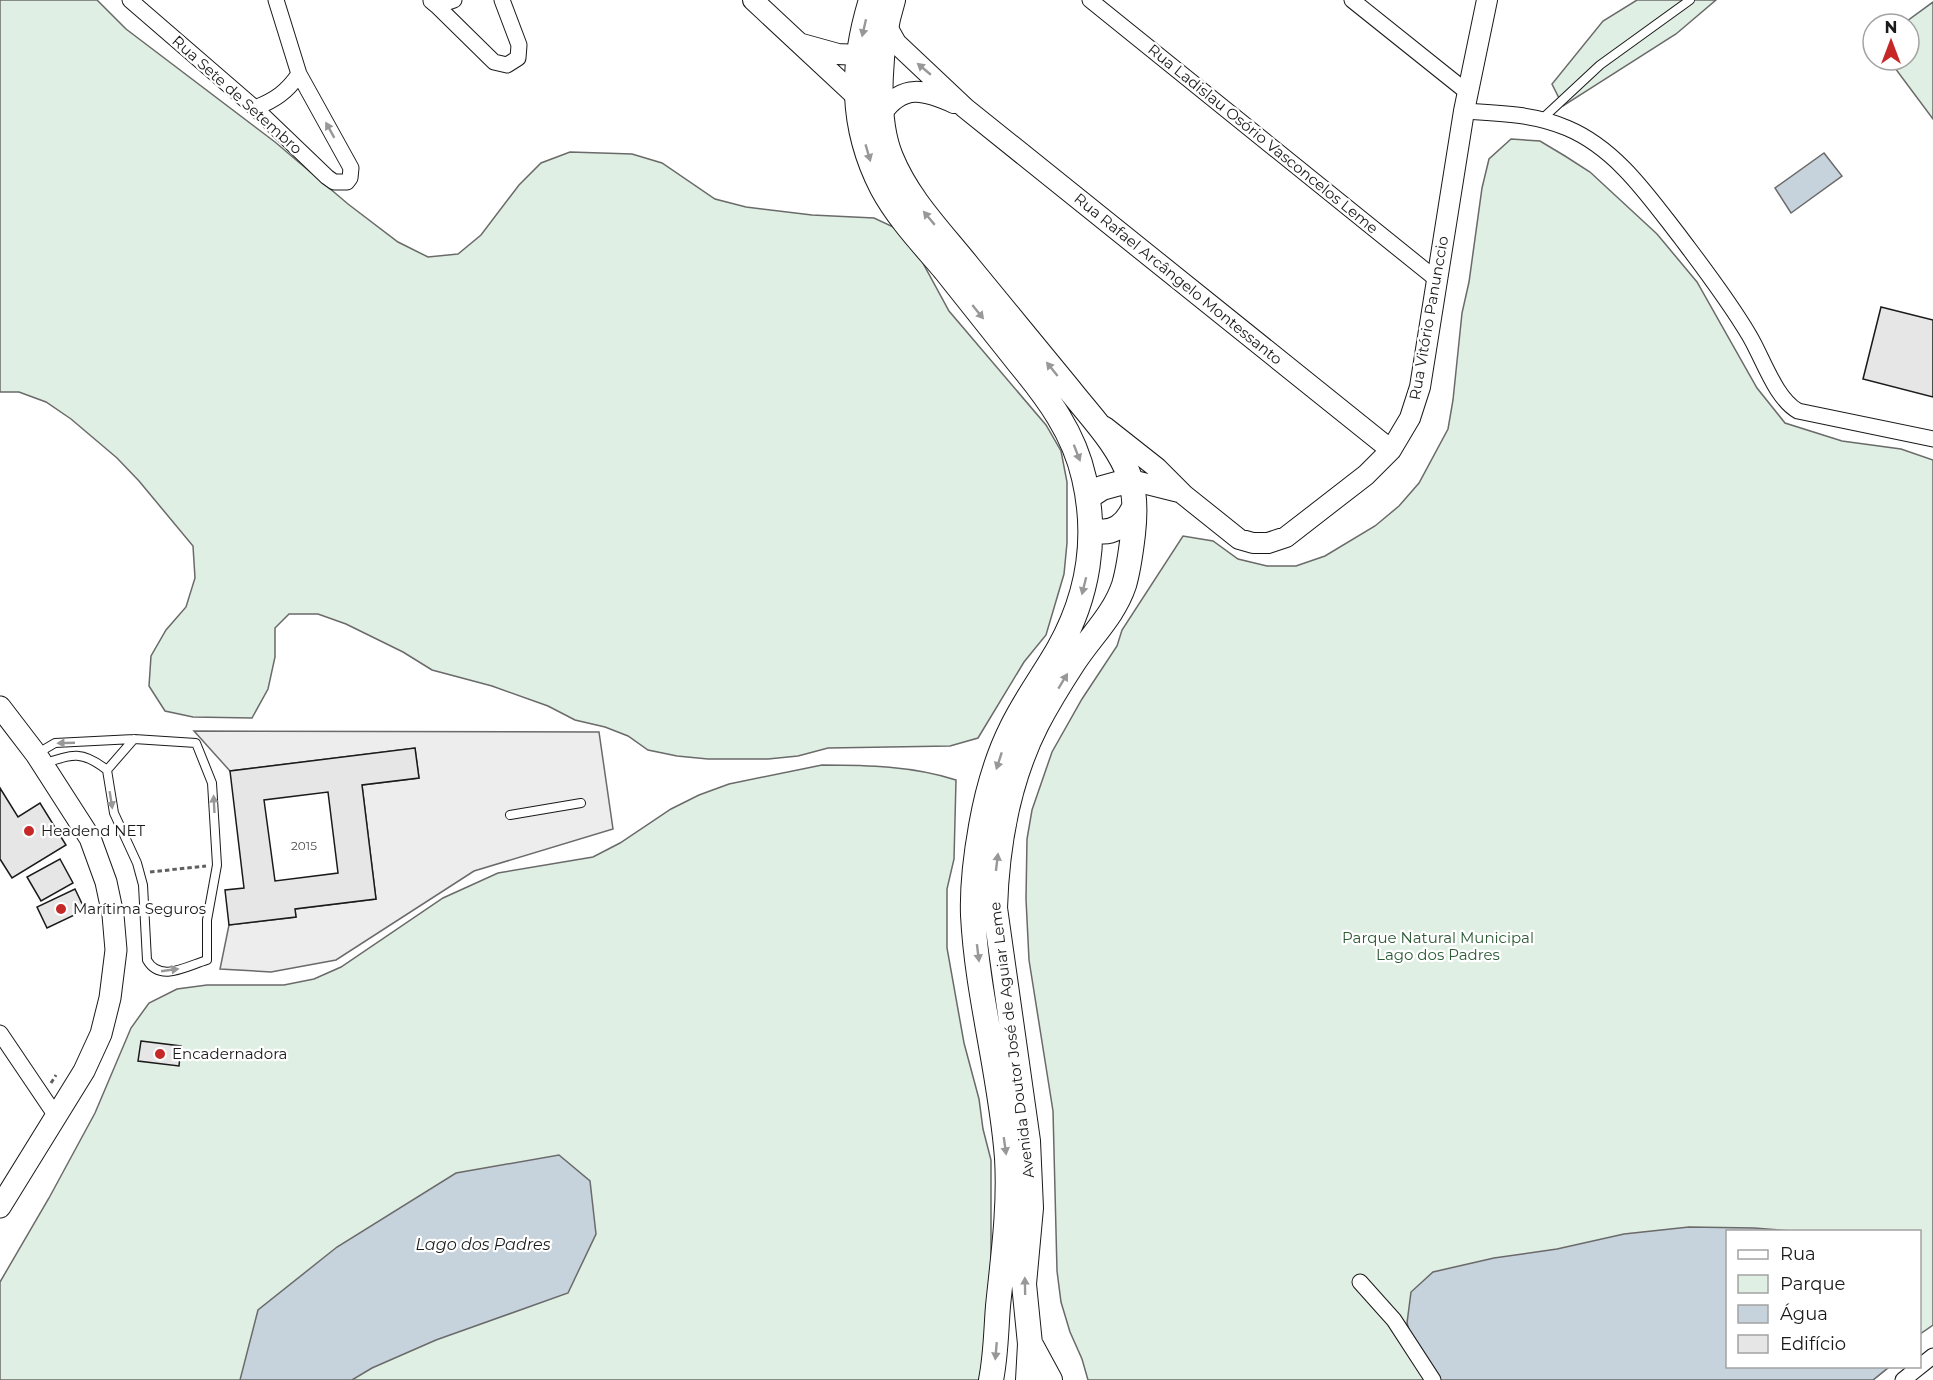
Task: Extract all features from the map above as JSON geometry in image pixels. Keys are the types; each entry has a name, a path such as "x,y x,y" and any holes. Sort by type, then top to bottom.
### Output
{"main road":[{"name":"Avenida Doutor José de Aguiar Leme","path":"871,0 858,55 856,96 858,118 869,160 883,190 905,222 1038,387 1065,425 1079,457 1088,497 1091,529 1086,584 1076,613 1058,650 1011,728 999,757 981,826 975,869 973,914 1007,1157 1007,1215 996,1356 991,1380"},
{"path":"893,0 881,72 882,112 890,156 916,203 1089,414 1117,452 1137,492 1129,520 1111,530 1100,532 1091,529"},
{"path":"1088,497 1102,488 1137,492"},
{"name":"Avenida Doutor José de Aguiar Leme","path":"1027,1380 1030,1344 1024,1284 1031,1208 1028,1142 995,908 996,869 1002,829 1015,780 1036,725 1075,660 1111,613 1123,586 1132,544 1137,492"},
{"path":"0,707 39,759 90,838 106,882 113,915 116,950 110,998 100,1034 84,1071 0,1207"},
{"path":"1030,1344 1050,1380"},
{"path":"1001,1380 1027,1380"}],"street":[{"name":"Rua Sete de Setembro","path":"130,0 255,108 327,177 334,182 347,182 351,168 299,74"},
{"path":"255,108 275,100 289,89 299,74 276,0"},
{"path":"434,3 454,0"},
{"path":"434,3 494,62 507,65 518,58 519,45 502,0"},
{"path":"753,0 856,96"},
{"name":"Rua Ladislau Osório Vasconcelos Leme","path":"1090,0 1436,279"},
{"path":"1352,0 1466,101 1506,113 1542,119 1568,128 1592,140 1622,167 1648,195 1735,311 1789,406 1798,411 1933,439"},
{"name":"Rua Vitório Panunccio","path":"1089,414 1157,468 1184,495 1239,539 1253,543 1268,543 1286,537 1366,475 1391,450 1410,418 1420,387 1466,101 1487,0"},
{"name":"Rua Rafael Arcângelo Montessanto","path":"887,27 896,43 965,108 1391,450"},
{"path":"802,44 838,54 858,55 872,62 881,72"},
{"name":"Rua Rafael Arcângelo Montessanto","path":"882,112 890,101 917,91 936,95 965,108"},
{"name":"Rua Vitório Panunccio","path":"1137,492 1172,489 1184,495"},
{"path":"0,1033 56,1116"},
{"path":"1360,1282 1394,1320 1433,1380"},
{"path":"1921,1366 1933,1356"},
{"path":"1903,1380 1918,1368"}],"lane":[{"path":"1542,119 1600,65 1690,0"},
{"path":"107,770 134,739"},
{"path":"134,739 196,743 212,783 217,865 207,920 207,960 171,972 160,972 152,968 147,960 143,885 114,813 107,770 93,759 76,755 39,759 55,743 134,739"},
{"path":"510,815 581,803"}],"path":[{"path":"139,873 217,865"}],"green space":[{"path":"0,0 97,0 126,29 275,142 348,204 398,242 428,257 458,254 481,235 519,185 541,163 570,152 632,154 662,163 715,199 746,207 812,215 874,218 902,231 919,256 949,311 1046,425 1061,451 1067,482 1067,543 1064,574 1046,635 1024,662 978,738 950,746 828,748 798,756 768,759 708,759 677,756 648,750 628,736 605,727 575,720 548,706 492,686 432,670 403,652 346,624 318,614 289,614 275,628 275,657 268,689 252,718 193,717 165,711 149,686 151,656 166,630 186,607 195,578 193,546 117,458 71,419 46,402 19,392 0,392"},
{"path":"1637,0 1716,0 1676,34 1563,106 1552,84 1603,21"},
{"path":"1933,2 1933,119 1898,72 1921,72 1919,12"},
{"name":"Parque Natural Municipal Lago dos Padres","path":"1511,139 1540,141 1590,172 1657,234 1697,282 1757,388 1785,423 1842,441 1901,449 1933,460 1933,1325 1921,1333 1921,1230 1726,1230 1726,1368 1888,1368 1873,1380 1088,1380 1061,1302 1057,1271 1053,1111 1029,960 1026,899 1027,839 1032,810 1052,752 1082,699 1117,646 1122,630 1183,536 1213,541 1238,559 1267,566 1296,566 1325,556 1375,526 1399,506 1419,483 1448,429 1462,313 1469,282 1482,188 1489,159"},
{"path":"822,765 906,769 956,780 954,859 947,889 947,948 964,1043 979,1099 983,1129 991,1160 991,1281 983,1371 979,1380 0,1380 0,1282 95,1113 131,1028 149,1003 177,989 207,985 284,985 314,979 341,967 443,898 498,873 593,857 620,843 671,809 699,795 729,784"}],"shaded area":[{"path":"194,731 599,732 613,829 474,871 336,960 271,972 220,969 229,925 296,917 295,909 376,899 362,785 419,778 415,748 230,771"}],"water":[{"path":"1824,153 1842,176 1791,213 1775,188"},
{"name":"Lago dos Padres","path":"559,1155 590,1181 596,1234 568,1293 436,1340 372,1368 352,1380 240,1380 258,1310 337,1247 456,1173"},
{"path":"1689,1227 1779,1230 1726,1230 1726,1368 1888,1368 1873,1380 1433,1380 1416,1353 1407,1323 1411,1292 1433,1272 1494,1258 1557,1249 1624,1234"}],"building":[{"path":"1881,307 1933,320 1933,397 1863,379"},
{"path":"415,748 419,778 362,785 376,899 295,909 296,917 229,925 225,890 244,888 230,771","holes":["328,792 338,873 275,881 264,800"]},
{"name":"Headend NET","path":"0,788 18,817 40,803 66,845 12,878 0,859"},
{"path":"60,859 73,883 41,901 27,877"},
{"name":"Marítima Seguros","path":"75,889 85,910 47,928 37,907"},
{"name":"Encadernadora","path":"141,1041 181,1046 179,1066 138,1061"}],"place":[{"name":"Headend NET","path":"29,831"},
{"name":"Marítima Seguros","path":"61,909"},
{"name":"Encadernadora","path":"160,1054"}]}
